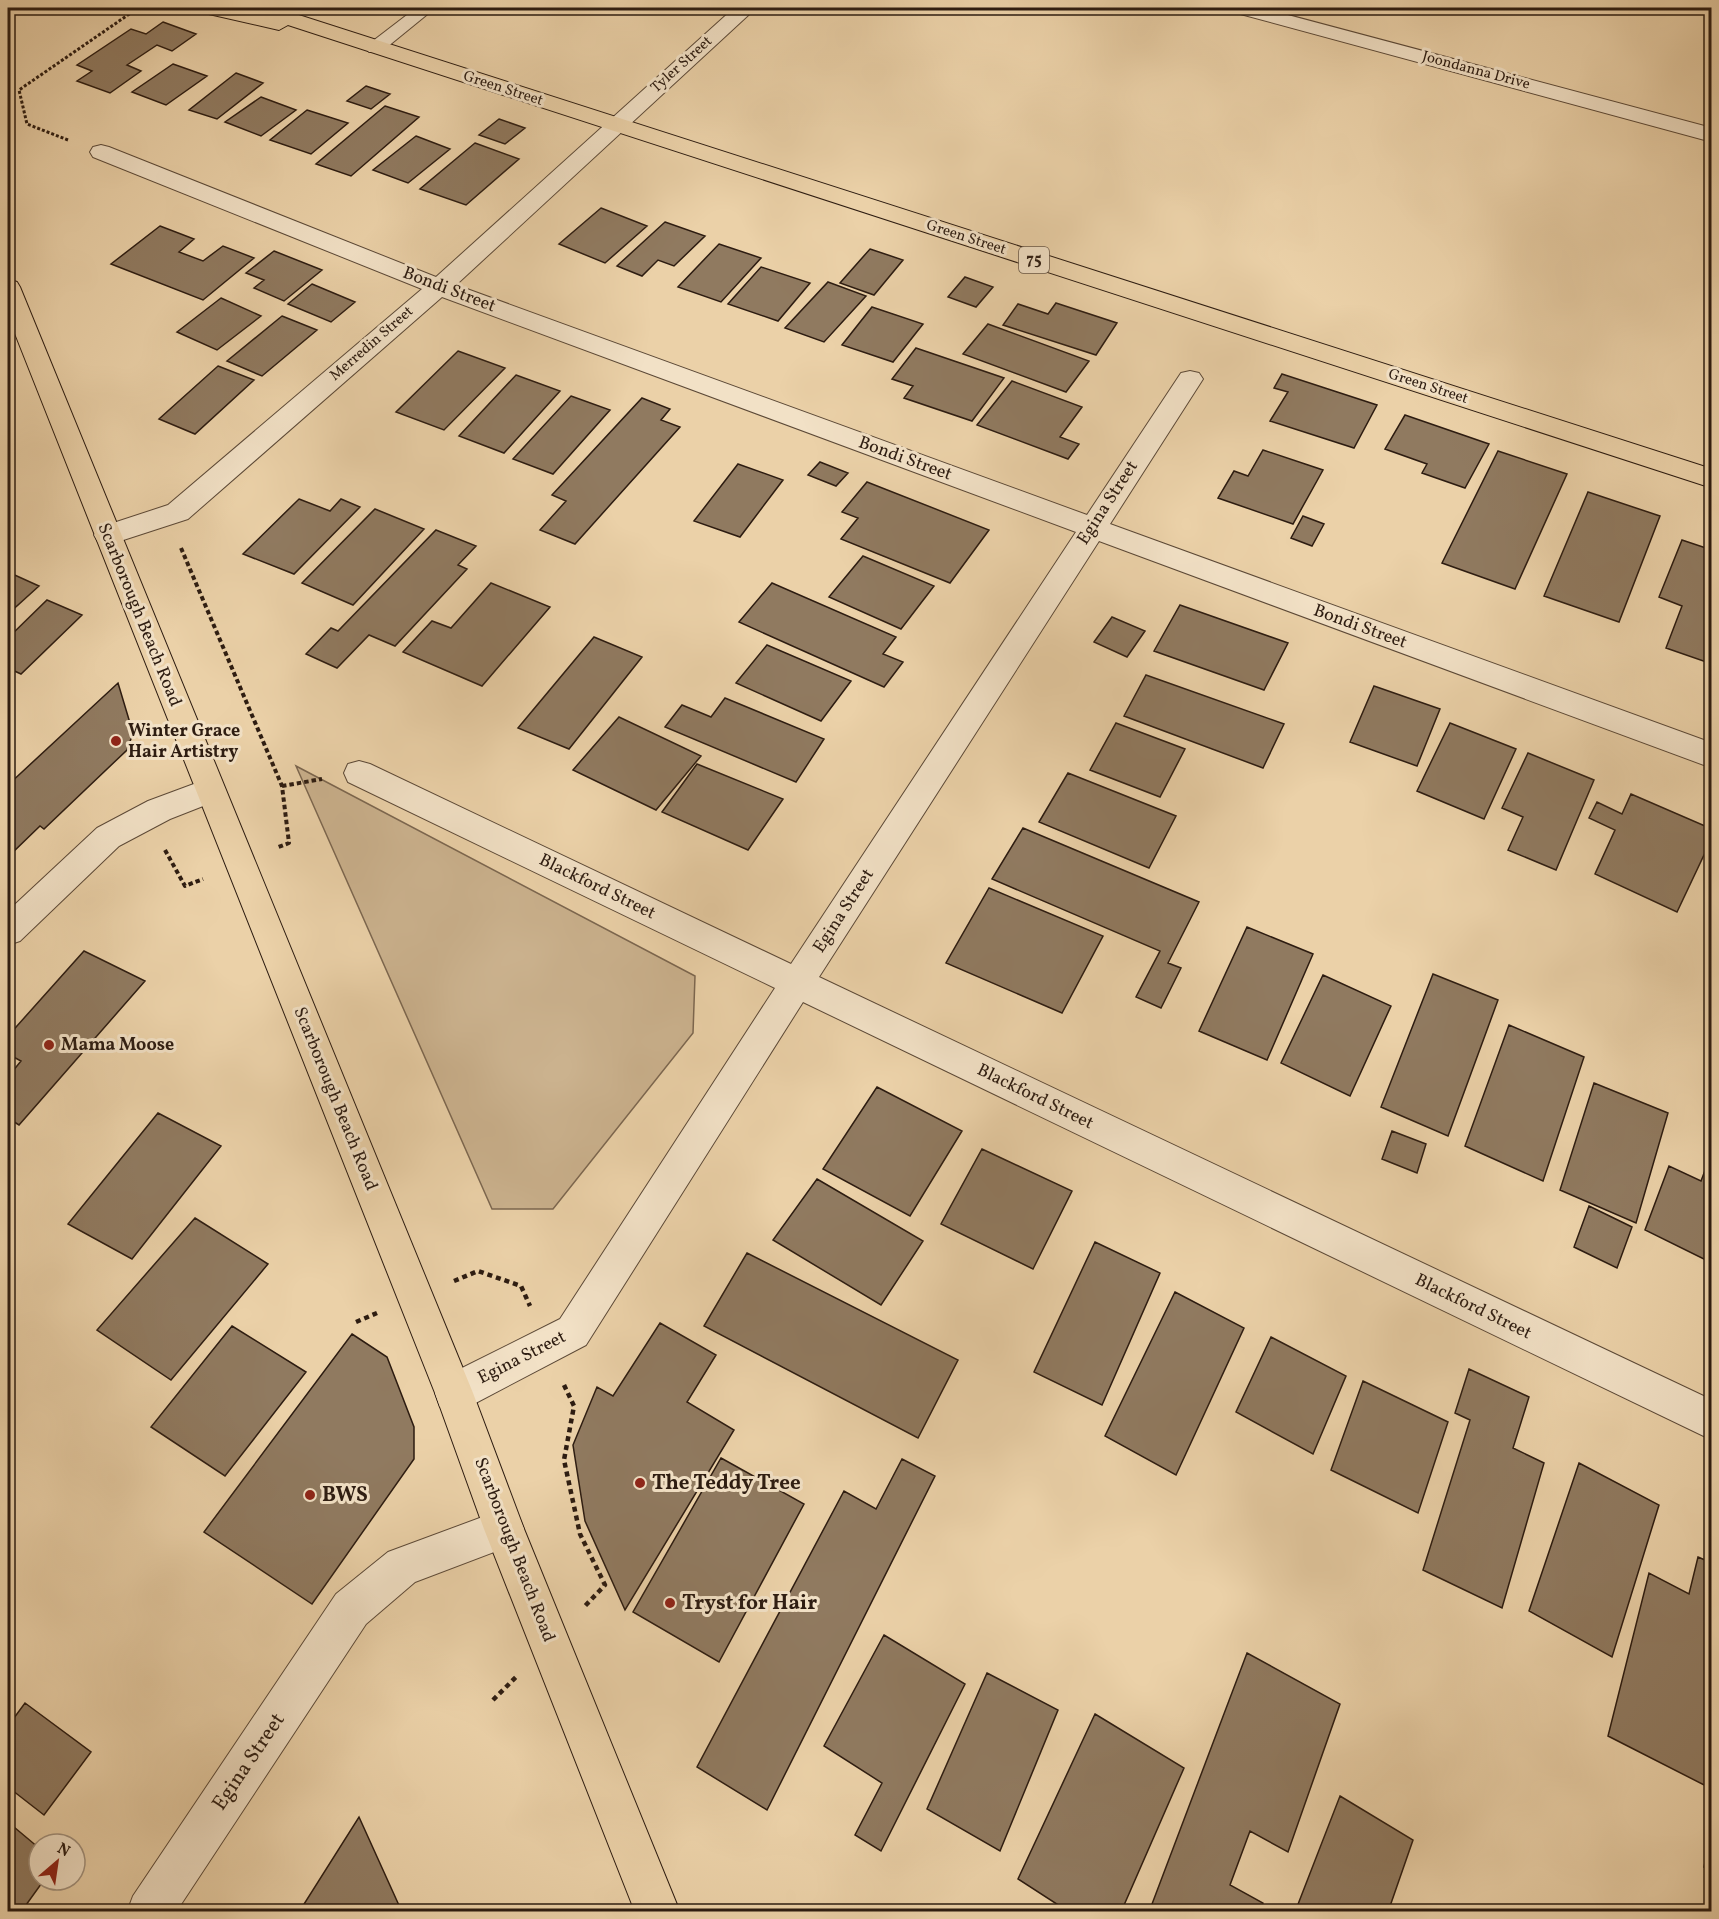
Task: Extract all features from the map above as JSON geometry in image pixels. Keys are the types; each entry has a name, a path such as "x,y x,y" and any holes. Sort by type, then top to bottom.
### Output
{"main road":[{"name":"Green Street","path":"207,8 366,45"},
{"name":"Green Street","path":"258,8 366,45 1712,479"},
{"name":"Scarborough Beach Road","path":"8,287 454,1393 504,1529 658,1911"}],"street":[{"name":"Tyler Street","path":"619,125 641,102 746,8"},
{"name":"Joondanna Drive","path":"1240,8 1712,135"},
{"name":"Merredin Street","path":"108,535 178,512 439,286 619,125"},
{"name":"Bondi Street","path":"101,152 439,286 1712,756"},
{"name":"Egina Street","path":"454,1393 573,1332 1190,379"},
{"name":"Blackford Street","path":"359,774 1712,1421"},
{"path":"8,931 108,837 159,810 210,790"},
{"name":"Egina Street","path":"149,1911 351,1609 402,1566 504,1529"}],"lane":[{"path":"366,45 426,8"}],"path":[{"path":"101,152 27,124 19,90 138,8"},
{"path":"178,512 182,549 282,786 289,843"},
{"path":"478,1271 522,1286 574,1406 564,1460 580,1534 605,1585"}],"shaded area":[{"path":"296,766 695,976 693,1033 553,1209 492,1209"}],"building":[{"path":"163,22 196,34 172,51 157,45 127,65 141,71 110,93 77,81 92,71 77,65 131,29 146,34"},
{"path":"173,64 207,76 166,105 132,92"},
{"path":"236,73 263,83 217,119 189,110"},
{"path":"366,86 390,94 371,109 347,101"},
{"path":"261,97 296,110 261,136 225,122"},
{"path":"385,106 419,117 351,176 316,164"},
{"path":"307,110 348,123 311,154 270,140"},
{"path":"499,119 525,128 505,144 479,135"},
{"path":"416,136 450,149 408,183 373,170"},
{"path":"475,143 519,159 466,205 420,189"},
{"path":"601,208 647,226 605,263 559,244"},
{"path":"665,222 705,236 674,266 658,260 642,276 617,266"},
{"path":"160,226 194,239 179,252 203,261 223,246 254,258 203,300 111,264"},
{"path":"719,244 761,258 721,302 678,287"},
{"path":"870,249 903,260 874,295 840,283"},
{"path":"274,251 322,270 284,301 254,288 264,280 246,273"},
{"path":"761,267 810,283 778,321 728,304"},
{"path":"965,277 993,287 976,307 948,297"},
{"path":"828,282 866,296 824,342 785,328"},
{"path":"312,284 355,302 331,322 288,304"},
{"path":"221,298 261,316 217,350 177,332"},
{"path":"1056,303 1117,323 1096,355 1003,325 1018,304 1048,314"},
{"path":"872,307 923,324 893,362 842,345"},
{"path":"282,316 317,330 262,376 227,361"},
{"path":"988,324 1089,361 1066,392 963,354"},
{"path":"916,348 1004,378 972,421 904,398 913,386 892,379"},
{"path":"458,351 505,368 444,430 396,412"},
{"path":"218,366 254,380 195,434 159,419"},
{"path":"1282,374 1377,405 1354,448 1270,421 1288,392 1274,388"},
{"path":"516,375 560,391 504,453 459,436"},
{"path":"1012,381 1082,407 1060,437 1079,444 1068,459 977,425"},
{"path":"571,396 610,410 553,474 513,459"},
{"path":"642,398 670,409 661,420 680,427 575,544 540,530 566,501 552,495"},
{"path":"1405,415 1489,444 1465,488 1422,473 1427,464 1385,449"},
{"path":"1263,450 1323,470 1293,524 1218,498 1234,471 1248,476"},
{"path":"1498,451 1567,474 1515,589 1442,563"},
{"path":"820,462 848,473 836,486 808,475"},
{"path":"738,464 783,480 740,537 694,521"},
{"path":"867,482 989,530 950,583 841,539 858,518 842,512"},
{"path":"1588,492 1660,516 1619,622 1544,596"},
{"path":"299,499 330,511 341,499 360,507 294,574 243,554"},
{"path":"375,509 424,529 353,605 302,583"},
{"path":"1303,516 1324,524 1312,546 1291,538"},
{"path":"436,530 476,546 458,565 467,569 395,646 369,635 337,668 306,654 331,628 338,631"},
{"path":"1682,540 1712,550 1712,664 1666,648 1682,606 1659,597"},
{"path":"863,556 934,586 901,629 829,597"},
{"path":"8,572 39,586 8,614"},
{"path":"491,583 550,607 482,686 403,652 432,621 451,628"},
{"path":"772,583 896,637 883,654 903,662 884,687 739,622"},
{"path":"47,600 82,615 21,674 8,668 8,638"},
{"path":"1180,605 1288,643 1264,690 1154,651"},
{"path":"1112,617 1145,631 1127,657 1094,642"},
{"path":"594,637 642,657 569,749 518,728"},
{"path":"767,645 851,681 821,721 736,683"},
{"path":"1146,675 1284,724 1263,768 1124,716"},
{"path":"118,683 133,733 127,750 44,829 40,826 12,853 8,851 8,785"},
{"path":"1374,686 1440,709 1417,766 1350,742"},
{"path":"725,698 824,739 796,782 665,727 682,705 711,717"},
{"path":"619,717 701,756 656,810 573,770"},
{"path":"1116,723 1185,749 1160,797 1090,770"},
{"path":"1450,723 1516,749 1484,819 1417,791"},
{"path":"1528,753 1594,780 1556,870 1508,850 1523,817 1502,808"},
{"path":"697,764 783,799 748,850 662,812"},
{"path":"1068,773 1176,816 1149,868 1039,822"},
{"path":"1631,794 1712,829 1712,838 1677,912 1595,874 1615,830 1589,818 1597,802 1622,814"},
{"path":"1023,828 1199,902 1168,963 1181,968 1161,1008 1136,997 1160,951 992,879"},
{"path":"989,888 1103,936 1062,1013 946,963"},
{"path":"1247,927 1313,954 1267,1060 1199,1031"},
{"name":"Mama Moose","path":"84,951 145,981 19,1125 8,1118 8,1077 21,1061 8,1054 8,1036"},
{"path":"1433,974 1498,1000 1448,1136 1381,1107"},
{"path":"1323,975 1391,1006 1350,1096 1281,1063"},
{"path":"1509,1025 1584,1057 1543,1181 1465,1146"},
{"path":"1594,1083 1668,1113 1636,1223 1560,1190"},
{"path":"877,1087 962,1131 910,1216 823,1169"},
{"path":"158,1113 221,1146 132,1259 68,1224"},
{"path":"1392,1131 1426,1144 1417,1173 1382,1159"},
{"path":"982,1149 1072,1191 1033,1269 941,1224"},
{"path":"1712,1152 1712,1263 1645,1230 1669,1166 1701,1181"},
{"path":"817,1179 923,1241 881,1305 773,1240"},
{"path":"1589,1206 1632,1227 1617,1268 1574,1247"},
{"path":"195,1218 268,1264 171,1380 97,1330"},
{"path":"1095,1242 1160,1273 1102,1405 1034,1372"},
{"path":"747,1253 958,1360 918,1438 704,1326"},
{"path":"1175,1292 1244,1328 1176,1475 1105,1436"},
{"name":"The Teddy Tree","path":"660,1323 716,1355 687,1402 734,1430 625,1610 585,1521 573,1445 597,1387 613,1396"},
{"path":"232,1326 306,1372 225,1476 151,1427"},
{"name":"BWS","path":"352,1334 387,1357 414,1427 414,1459 312,1604 204,1532"},
{"path":"1271,1337 1346,1376 1313,1454 1236,1412"},
{"path":"1469,1369 1529,1397 1513,1448 1544,1463 1502,1608 1423,1570 1470,1420 1455,1413"},
{"path":"1363,1381 1448,1422 1418,1513 1331,1470"},
{"path":"721,1458 804,1504 719,1662 633,1612"},
{"path":"902,1459 935,1476 767,1810 697,1767 844,1491 876,1509"},
{"path":"1579,1463 1659,1505 1612,1657 1529,1611"},
{"path":"1698,1557 1712,1563 1712,1789 1608,1736 1649,1573 1689,1594"},
{"path":"884,1635 965,1684 881,1851 855,1835 882,1783 824,1746"},
{"path":"1247,1653 1340,1704 1288,1852 1250,1831 1230,1885 1263,1903 1260,1912 1149,1912"},
{"path":"987,1673 1058,1710 1000,1851 927,1809"},
{"path":"25,1703 91,1752 44,1815 8,1787 8,1726"},
{"path":"1095,1714 1184,1768 1121,1912 1069,1912 1018,1879"},
{"path":"1340,1796 1413,1840 1388,1912 1295,1912"},
{"path":"359,1817 402,1912 299,1912"},
{"path":"8,1822 27,1838 27,1892 35,1892 21,1912 8,1912"},
{"path":"1712,1829 1712,1871 1704,1867"}],"place":[{"name":"Winter Grace Hair Artistry","path":"116,741"},
{"name":"Mama Moose","path":"49,1045"},
{"name":"The Teddy Tree","path":"640,1483"},
{"name":"BWS","path":"310,1495"},
{"name":"Tryst for Hair","path":"670,1603"}]}
